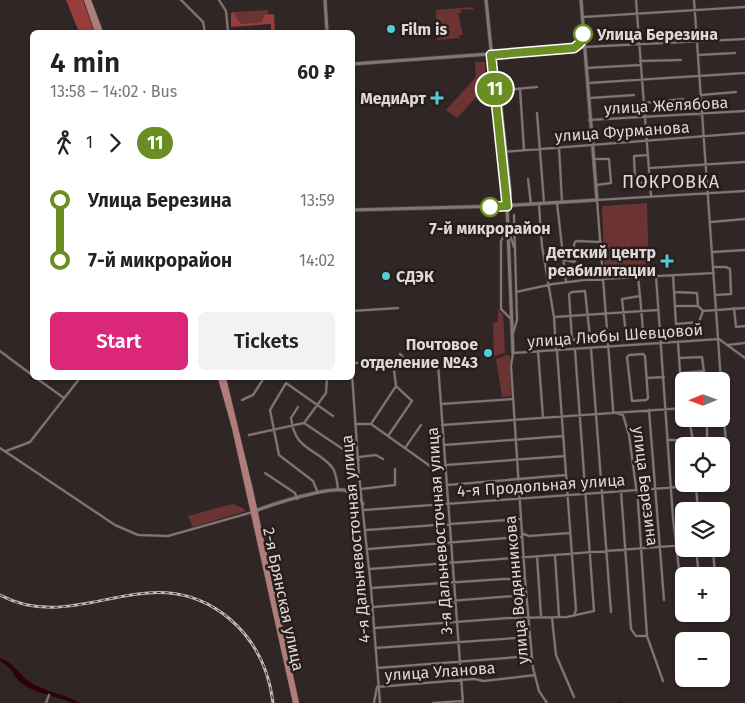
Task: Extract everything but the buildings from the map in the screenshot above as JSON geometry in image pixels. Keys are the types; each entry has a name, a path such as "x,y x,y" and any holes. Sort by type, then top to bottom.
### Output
{"main road":[{"path":"87,0 98,30"},
{"path":"222,380 254,512"},
{"name":"2-я Брянская улица","path":"254,512 296,703"}],"street":[{"path":"181,0 203,22 205,30"},
{"path":"219,0 226,11 228,30"},
{"path":"325,0 327,30"},
{"path":"486,0 495,91 511,194"},
{"name":"улица Березина","path":"581,0 587,99 595,159 614,412 623,415 627,424 637,490 647,636 663,681"},
{"path":"636,0 651,196"},
{"path":"694,0 721,372"},
{"path":"582,17 745,7"},
{"path":"574,48 580,43 583,35"},
{"path":"355,64 584,47 745,39"},
{"path":"698,55 735,53"},
{"path":"640,61 681,60"},
{"path":"585,68 641,65"},
{"path":"586,83 745,73"},
{"path":"495,91 537,87"},
{"path":"520,88 524,150"},
{"path":"500,92 507,206 512,353"},
{"path":"701,94 736,92"},
{"path":"587,99 634,95"},
{"path":"644,103 683,99"},
{"name":"улица Желябова","path":"589,120 745,111"},
{"path":"537,113 544,203"},
{"name":"улица Фурманова","path":"504,152 745,133"},
{"path":"559,147 562,202"},
{"path":"648,155 634,156 635,181 650,182"},
{"path":"595,159 610,159 611,183 609,185 596,185"},
{"path":"650,168 745,162"},
{"path":"528,179 531,204"},
{"path":"355,210 507,206 745,190"},
{"path":"557,202 566,282"},
{"path":"539,204 542,246 554,317 576,610 574,615"},
{"path":"512,335 517,320 514,215"},
{"path":"711,222 745,219"},
{"path":"508,230 500,241 501,309 511,320"},
{"path":"508,230 515,250"},
{"path":"564,260 575,261 574,244 576,242 601,242"},
{"path":"713,252 745,250"},
{"path":"714,268 726,267 730,269 731,294 716,295"},
{"path":"516,292 566,282 714,273"},
{"path":"673,275 677,325 696,324 703,311"},
{"path":"656,276 675,527"},
{"path":"638,277 642,310 642,334 625,335 622,298 640,296"},
{"path":"587,292 588,315 590,337 573,340 569,294 587,292"},
{"path":"674,292 697,293 698,306 703,311 745,308"},
{"path":"675,306 698,306"},
{"path":"355,311 398,308"},
{"path":"734,308 736,327 745,326"},
{"path":"554,317 658,310"},
{"path":"719,339 745,358"},
{"name":"улица Любы Шевцовой","path":"512,353 719,339"},
{"path":"678,342 681,372"},
{"path":"727,345 745,344"},
{"path":"591,348 611,612"},
{"path":"375,628 457,621 528,617 552,618 594,611 575,349"},
{"path":"0,351 30,374"},
{"path":"538,351 543,418"},
{"name":"улица Водянникова","path":"512,353 511,366 528,617 535,675 539,690 547,703"},
{"path":"644,354 646,378 647,399 631,401 627,356 644,354"},
{"name":"3-я Дальневосточная улица","path":"400,356 406,360 434,359 438,364 463,702"},
{"path":"680,358 702,357 704,372"},
{"path":"355,363 393,361 396,386 412,401 388,436"},
{"path":"646,378 664,377"},
{"path":"39,380 64,398"},
{"path":"6,452 30,442 78,380"},
{"path":"242,400 253,395 263,380"},
{"path":"248,435 304,423 326,393 326,380"},
{"name":"4-я Дальневосточная улица","path":"353,380 375,628 377,687 380,703"},
{"path":"318,492 313,481 279,455 273,429 271,408 286,383 333,416"},
{"path":"371,424 396,386"},
{"path":"441,404 514,399"},
{"path":"298,407 292,414 292,426 299,442 333,469 338,490"},
{"path":"442,425 675,409"},
{"path":"649,410 664,600"},
{"path":"304,423 359,459 376,455 383,459"},
{"path":"357,424 371,424 430,466 565,456"},
{"path":"405,448 422,425"},
{"path":"444,445 563,436"},
{"path":"669,440 675,440"},
{"name":"2-я Брянская улица","path":"0,448 115,525 138,535 168,536 254,512"},
{"path":"361,489 395,485 395,469"},
{"path":"265,474 295,494 296,499"},
{"path":"447,485 566,476"},
{"name":"4-я Продольная улица","path":"364,510 675,487"},
{"path":"254,512 318,492 338,490 355,495 363,504"},
{"path":"621,491 632,632 638,637 647,636"},
{"path":"366,530 521,518"},
{"path":"368,549 570,533"},
{"path":"369,569 625,550 642,547 675,546"},
{"path":"555,555 559,616"},
{"path":"537,556 541,617"},
{"path":"371,588 525,579"},
{"path":"373,608 526,595"},
{"path":"552,618 555,653 574,697"},
{"path":"375,648 531,637"},
{"path":"377,668 532,656"},
{"name":"улица Уланова","path":"377,687 474,679 484,681 535,675"},
{"path":"374,703 377,687"},
{"path":"46,703 49,695"},
{"path":"433,703 463,702"}],"shaded area":[{"path":"66,0 83,0 93,30 78,30"},
{"path":"473,7 473,10 461,9 461,13 458,14 463,35 459,35 460,38 437,40 436,10"},
{"path":"268,10 268,15 264,15 262,22 242,24 236,18 235,12"},
{"path":"235,12 236,18 242,24 262,22 264,15 274,14 275,30 271,30 271,24 231,27 231,13"},
{"path":"475,62 485,62 486,93 479,94 457,118 446,110 476,77"},
{"path":"647,203 649,275 605,278 602,206"},
{"path":"498,310 503,314 505,353 494,356 493,323 498,322"},
{"path":"510,356 511,396 502,397 496,359"},
{"path":"232,504 246,511 193,527 188,516"},
{"path":"0,658 10,663 24,678 33,684 80,703 73,703 27,687 18,680 8,666 0,661"}],"railway":[{"path":"0,595 29,605 58,607 144,593 172,593 201,601 231,620 248,638 265,668 273,703"}],"bus line":[{"name":"11","path":"490,207 507,206 491,55 574,48 580,43 583,34"}],"place":[{"name":"Film is","path":"391,29"},
{"name":"Улица Березина","path":"583,34"},
{"name":"МедиАрт","path":"437,98"},
{"name":"7-й микрорайон","path":"490,207"},
{"name":"Детский центр реабилитации","path":"667,261"},
{"name":"СДЭК","path":"386,276"},
{"name":"Почтовое отделение №43","path":"488,353"}],"district":[{"name":"ПОКРОВКА","path":"671,182"}]}
